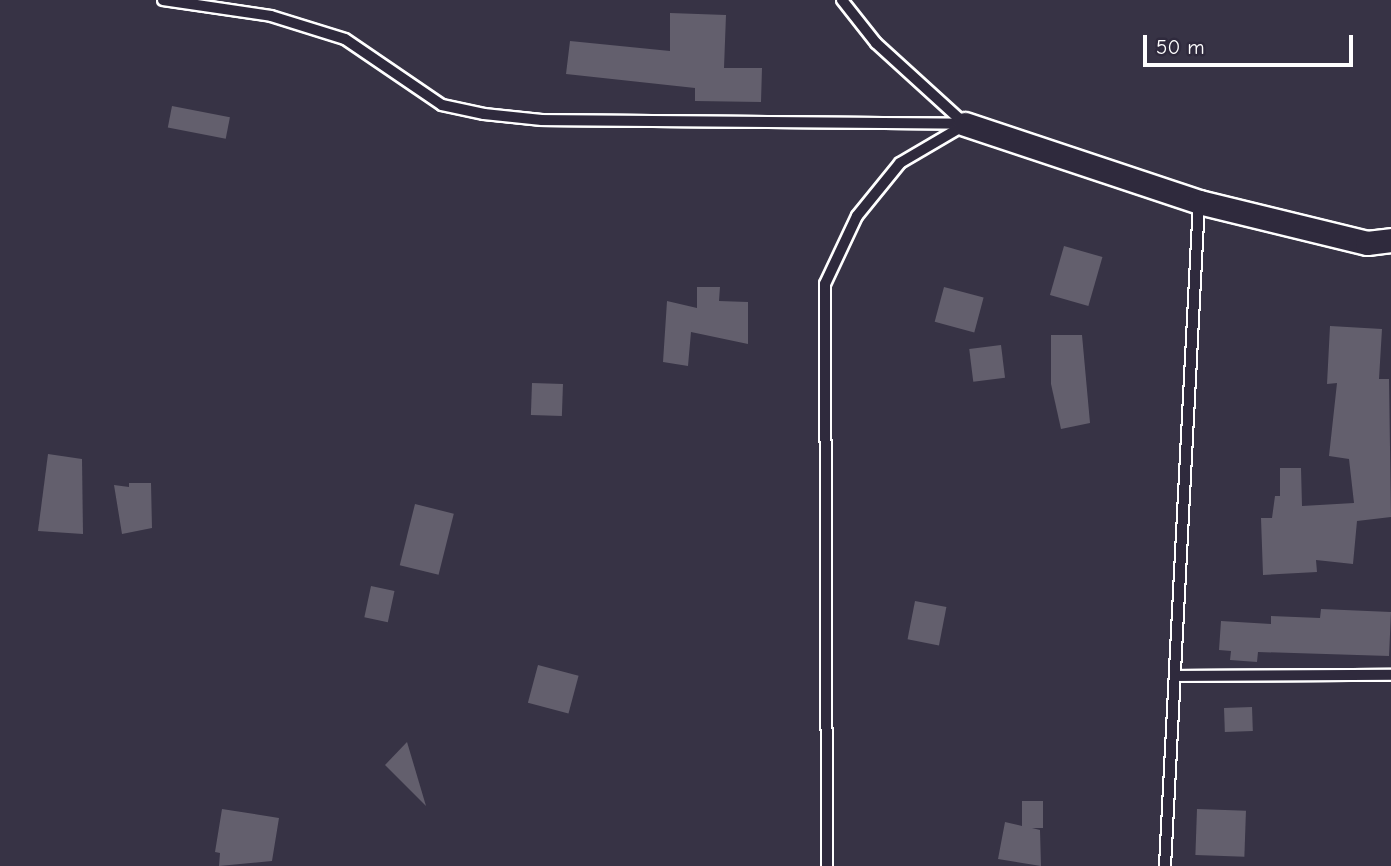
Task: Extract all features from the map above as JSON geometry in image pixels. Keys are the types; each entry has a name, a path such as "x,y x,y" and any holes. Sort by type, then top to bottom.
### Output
{"street":[{"path":"965,124 1199,202 1367,243 1391,240"}],"lane":[{"path":"163,0 271,16 345,38 442,105 484,114 542,120 965,124"},
{"path":"842,0 876,43 965,124"},
{"path":"827,866 825,284 857,216 900,163 965,124"},
{"path":"1165,866 1177,676 1199,202"},
{"path":"1177,676 1391,676"}],"building":[{"path":"670,13 726,15 724,68 762,68 761,102 695,101 695,88 566,74 570,41 670,51"},
{"path":"172,106 230,117 226,139 168,128"},
{"path":"1064,246 1102,257 1088,306 1050,295"},
{"path":"697,287 720,287 719,301 748,302 748,344 691,332 688,366 663,362 667,301 697,308"},
{"path":"944,287 984,298 974,332 935,322"},
{"path":"1330,326 1382,329 1379,379 1389,379 1391,517 1357,521 1353,564 1316,560 1317,572 1263,575 1261,518 1272,518 1275,496 1280,496 1280,468 1301,468 1302,506 1354,503 1349,459 1329,456 1337,383 1327,384"},
{"path":"1051,335 1082,335 1090,423 1061,429 1051,384"},
{"path":"1001,345 1005,378 973,382 969,349"},
{"path":"532,383 563,384 562,416 531,415"},
{"path":"48,454 82,459 83,534 38,531"},
{"path":"129,483 151,483 152,528 122,534 114,485 129,487"},
{"path":"415,504 454,514 439,575 400,565"},
{"path":"371,586 394,591 388,622 364,617"},
{"path":"915,601 946,607 939,645 908,639"},
{"path":"1321,609 1391,612 1389,656 1258,652 1257,662 1230,660 1231,651 1219,650 1221,621 1271,624 1271,616 1320,618"},
{"path":"538,665 579,676 568,714 528,703"},
{"path":"1252,707 1253,731 1225,732 1224,708"},
{"path":"407,742 426,806 385,765"},
{"path":"1022,801 1043,801 1043,828 1032,828 1040,830 1041,866 998,859 1005,822 1022,826"},
{"path":"222,809 279,818 272,861 219,866 220,853 215,852"},
{"path":"1197,809 1246,811 1244,857 1195,855"}]}
